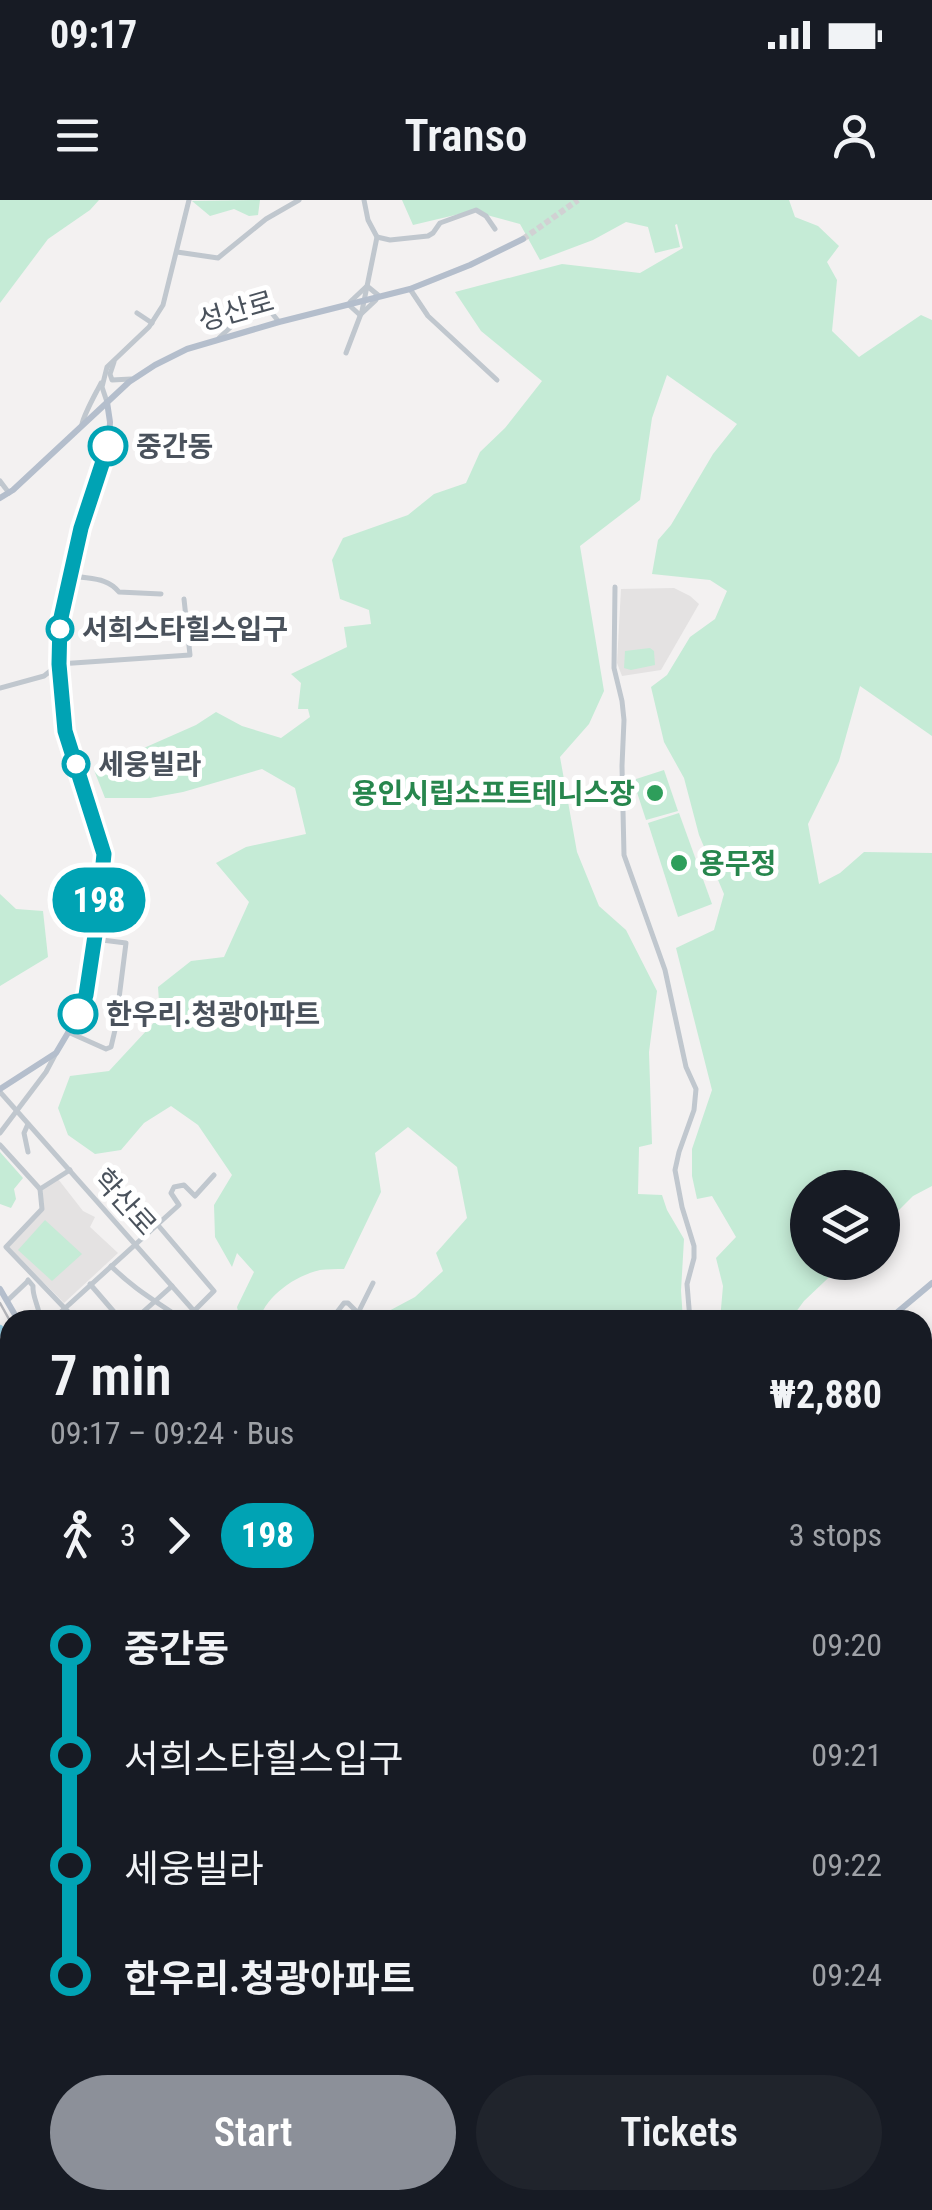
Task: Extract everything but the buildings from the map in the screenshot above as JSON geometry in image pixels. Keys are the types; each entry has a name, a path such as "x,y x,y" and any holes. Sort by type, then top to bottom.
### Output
{"main road":[{"name":"성산로","path":"0,498 134,379 188,348 410,289 488,258 523,239"},
{"path":"0,1091 56,1052 86,995 104,854 65,731 60,622 81,528 106,456 118,392"},
{"path":"106,402 110,419"},
{"path":"93,414 110,419"},
{"path":"900,1310 932,1283"},
{"path":"0,1288 12,1310"}],"street":[{"path":"82,424 107,367 164,306 189,200"},
{"path":"177,252 218,258 266,219 299,200"},
{"path":"346,353 364,302 377,237 364,200"},
{"path":"377,237 390,240 428,236 440,223 476,210 486,216 494,229"},
{"path":"360,315 379,297 367,286"},
{"path":"360,315 347,306 367,286"},
{"path":"410,289 428,316 498,380"},
{"path":"137,313 152,323"},
{"path":"114,359 110,378 134,379"},
{"path":"103,380 106,402"},
{"path":"0,481 9,492"},
{"path":"70,574 101,578 119,592 161,594"},
{"path":"615,587 614,668 624,720 624,855 665,970 686,1067 696,1089 694,1110 675,1170 694,1246 687,1284 689,1310"},
{"path":"0,688 44,676 59,664 190,655 184,599"},
{"path":"68,1032 92,1045 111,1047 126,944 94,939"},
{"path":"0,1133 46,1072 56,1052"},
{"name":"학산로","path":"0,1091 193,1310"},
{"path":"28,1124 24,1134 28,1152"},
{"path":"0,1146 40,1189 42,1209 6,1246 31,1278 67,1310"},
{"path":"40,1189 70,1170"},
{"path":"61,1310 179,1205 171,1192 174,1188 184,1185 195,1196 214,1175"},
{"path":"157,1224 214,1291 195,1310"},
{"path":"111,1266 167,1310"},
{"path":"7,1301 31,1278"},
{"path":"31,1278 39,1310"},
{"path":"359,1310 372,1283"},
{"path":"90,1284 112,1310"},
{"path":"145,1310 172,1286"}],"shaded area":[{"path":"674,588 699,604 661,670 622,676 617,663 621,589"},
{"path":"58,1179 83,1211 95,1217 90,1227 118,1253 64,1303 9,1247 44,1210 42,1189"}],"green space":[{"path":"0,200 99,200 48,239 0,303"},
{"path":"260,200 258,215 249,216 234,209 210,216 192,201"},
{"path":"402,200 789,200 795,217 818,226 839,246 827,262 837,280 832,331 859,357 921,315 932,320 932,736 860,686 839,761 808,824 819,884 840,873 864,852 932,853 932,1186 900,1209 900,1170 790,1170 790,1280 826,1280 797,1310 721,1310 723,1286 716,1258 736,1237 712,1196 697,1199 692,1176 692,1149 712,1090 676,948 714,930 724,894 699,835 684,778 664,742 651,687 667,675 690,637 715,619 727,591 710,580 652,574 658,540 737,424 667,375 652,418 640,500 580,546 604,691 589,724 560,757 577,852 599,906 626,930 657,991 649,1052 652,1144 639,1147 638,1194 662,1195 684,1239 682,1310 391,1310 415,1297 443,1271 436,1253 467,1218 457,1167 408,1127 375,1153 381,1192 344,1269 320,1270 301,1277 275,1295 264,1310 238,1310 254,1272 237,1253 232,1267 215,1237 214,1205 232,1175 198,1125 171,1106 144,1123 121,1150 95,1154 68,1135 58,1108 70,1076 109,1071 160,1016 158,987 191,961 224,957 249,902 216,863 246,847 306,834 295,788 262,769 150,798 105,798 94,770 196,725 216,712 242,726 281,738 310,717 308,709 298,709 301,683 291,674 347,647 344,627 371,624 369,610 340,599 332,560 343,538 408,515 434,494 466,483 480,452 505,428 542,381 481,331 455,292 562,264 640,273 683,248 677,224 680,247 655,253 648,227 626,222 593,240 540,260 520,224 472,211 413,225"},
{"path":"650,648 655,665 624,668 625,651"},
{"name":"용인시립소프트테니스장","path":"664,770 678,811 646,820 633,780"},
{"name":"용무정","path":"679,813 712,904 678,917 648,823"},
{"path":"0,894 16,909 43,911 48,957 0,986"},
{"path":"0,1152 23,1178 14,1189 16,1199 11,1208 0,1204"},
{"path":"45,1220 82,1254 52,1281 18,1250"}],"tunnel":[{"path":"523,239 578,200"}],"tram line":[{"path":"0,1303 4,1310"}],"bus line":[{"name":"198","path":"78,1014 86,995 104,854 65,731 60,622 81,528 108,446"}],"place":[{"name":"중간동","path":"108,446"},
{"name":"서희스타힐스입구","path":"60,629"},
{"name":"세웅빌라","path":"76,764"},
{"name":"용인시립소프트테니스장","path":"655,793"},
{"name":"용무정","path":"679,863"},
{"name":"한우리.청광아파트","path":"78,1014"}]}
